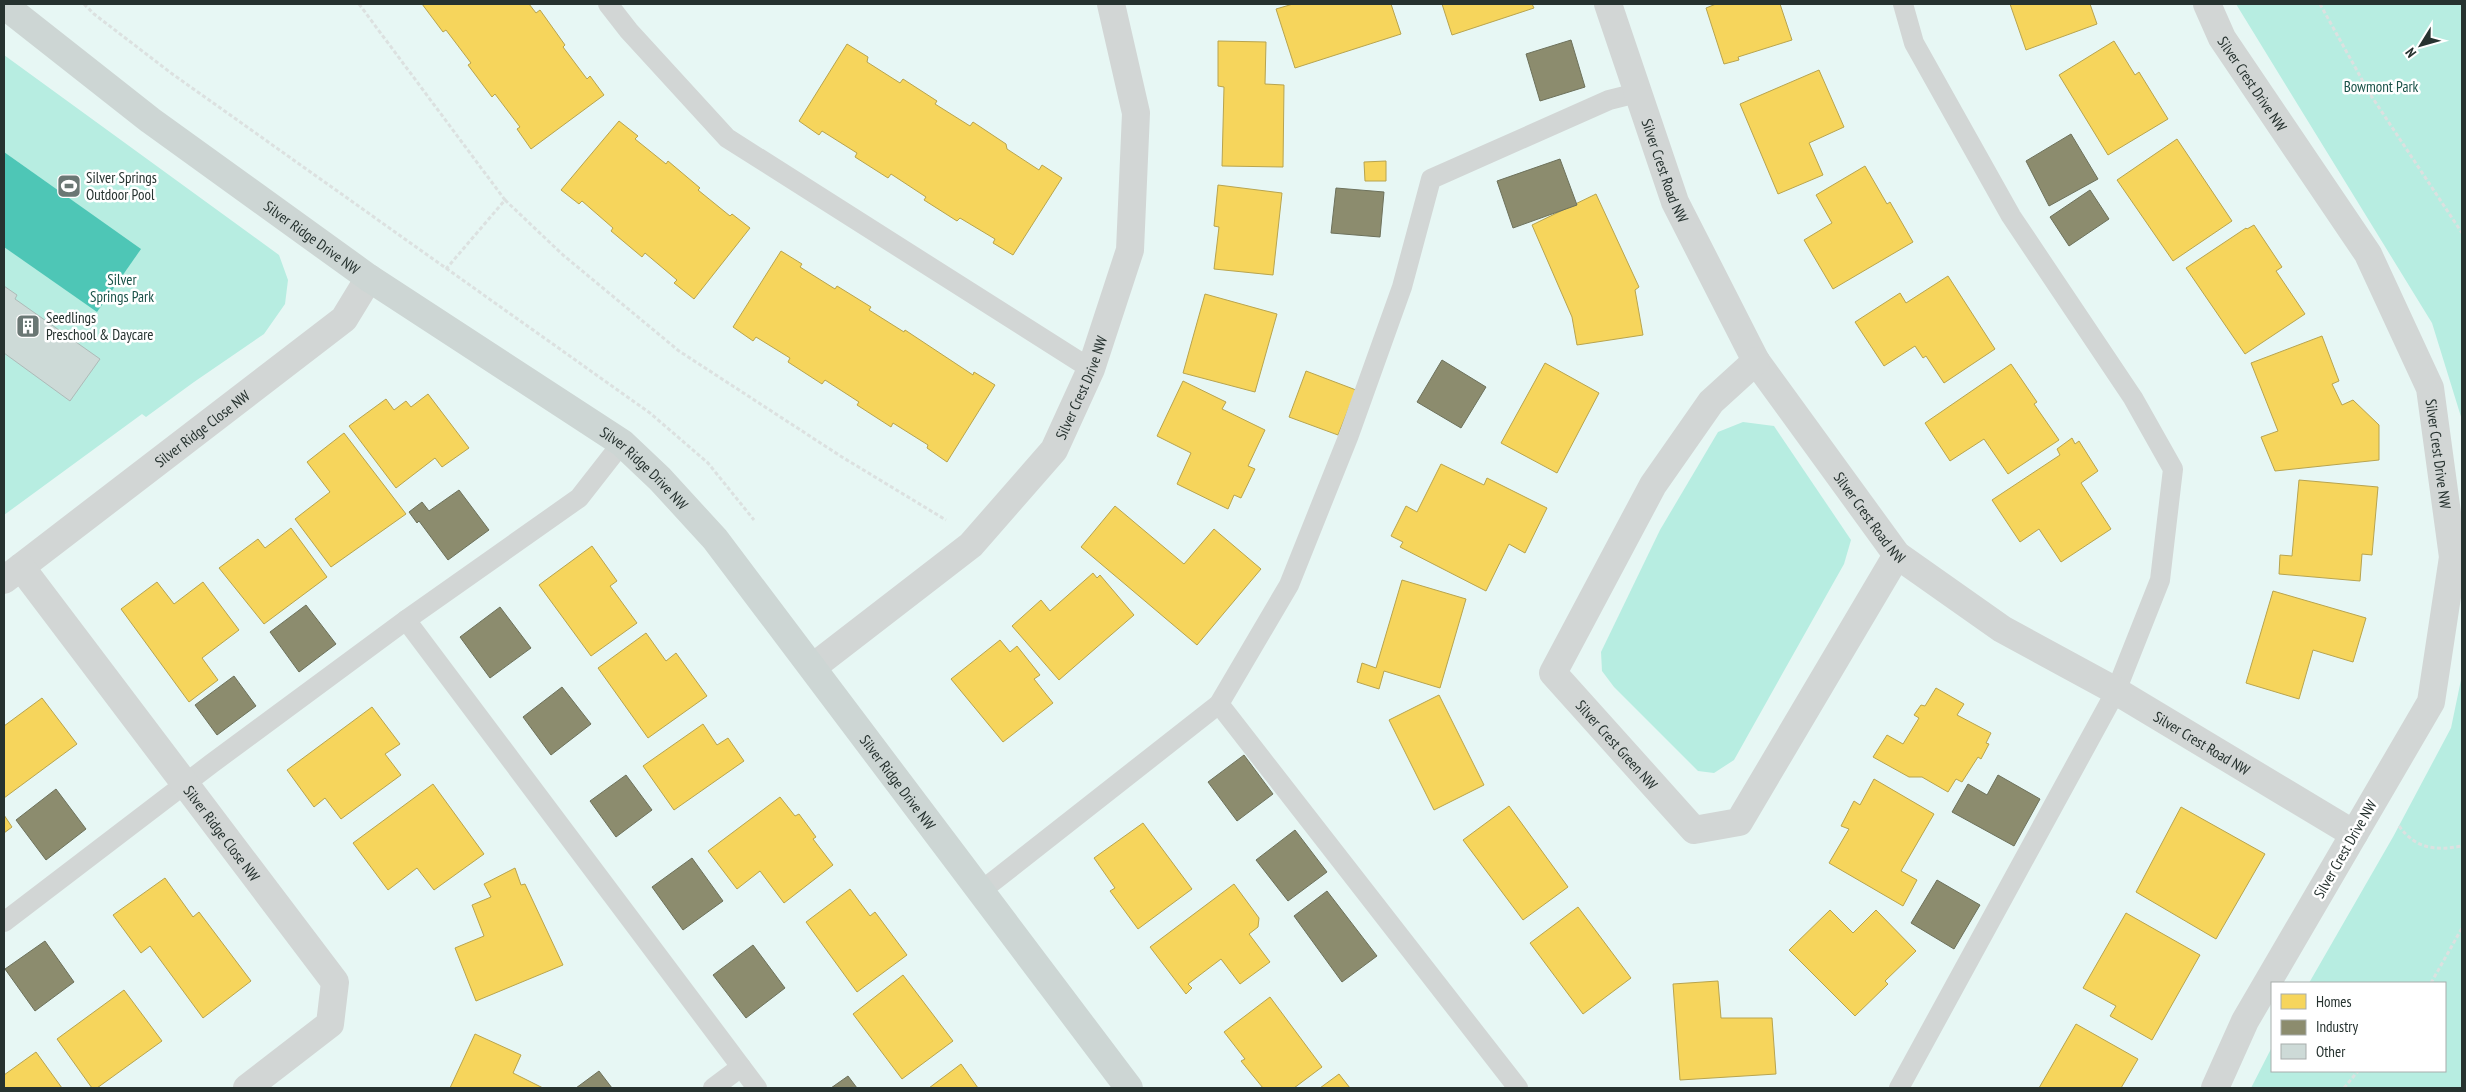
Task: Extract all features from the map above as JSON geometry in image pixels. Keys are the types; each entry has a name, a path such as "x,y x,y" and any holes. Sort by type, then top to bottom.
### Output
{"street":[{"name":"Silver Crest Drive NW","path":"813,667 974,542 1054,450 1091,369 1130,250 1136,113 1111,4"},
{"name":"Silver Crest Road NW","path":"1608,4 1675,202 1756,361 1897,555 2002,629 2116,692 2354,834"},
{"name":"Silver Crest Drive NW","path":"2207,4 2222,38 2368,254 2430,388 2453,557 2431,702 2245,1021 2215,1088"},
{"name":"Silver Ridge Drive NW","path":"5,6 150,120 369,278 622,443 660,479 716,539 1129,1088"},
{"name":"Silver Ridge Close NW","path":"247,1088 330,1024 335,982 186,783 13,574 344,319 369,278"},
{"name":"Silver Crest Green NW","path":"1756,361 1712,402 1653,485 1553,673 1694,830 1739,822 1897,555"}],"lane":[{"path":"608,4 629,30 727,138 1091,369"},
{"path":"1899,1088 2116,692 2160,580 2173,469 2132,398 2011,216 1914,43 1903,4"},
{"path":"981,891 1219,704 1289,585 1350,436 1402,288 1431,179 1609,100 1637,93"},
{"path":"4,922 186,783 406,620 579,498 622,443"},
{"path":"406,620 757,1088"},
{"path":"1219,704 1518,1088"},
{"path":"713,1088 741,1068"}],"path":[{"path":"84,4 94,14 171,73 650,413 708,463 754,520"},
{"path":"359,4 505,200 563,255 679,351 842,457 954,525 974,542"},
{"path":"2320,4 2370,94 2462,233"},
{"path":"446,270 505,200"},
{"path":"2409,839 2430,848 2462,846"},
{"path":"2432,982 2462,928"},
{"path":"2344,1088 2357,1072"}],"green space":[{"name":"Bowmont Park","path":"2236,4 2462,4 2462,420 2432,323"},
{"name":"Silver Springs Park","path":"4,55 279,255 288,280 285,304 264,334 146,417 142,414 4,515"},
{"path":"1743,422 1774,426 1851,540 1844,564 1734,760 1714,773 1698,771 1614,687 1602,671 1601,652 1660,530 1718,432"},
{"path":"2462,675 2462,1088 2251,1088 2271,1049 2271,1072 2446,1072 2446,982 2310,982 2393,837 2451,728"}],"shaded area":[{"path":"4,152 141,249 97,312 4,247"}],"building: Homes":[{"path":"422,4 529,4 536,13 540,10 565,45 563,47 587,79 590,76 604,95 531,149 517,129 520,127 495,94 492,97 468,65 471,63 446,30 443,32"},
{"path":"1293,4 1391,4 1401,34 1295,68 1276,9"},
{"path":"1442,4 1532,4 1534,8 1452,35"},
{"path":"1716,4 1780,4 1792,40 1738,57 1739,60 1724,64 1706,8"},
{"path":"2010,4 2090,4 2097,24 2026,50"},
{"path":"1218,41 1266,42 1265,84 1284,85 1283,167 1222,166 1224,87 1218,86"},
{"path":"2114,41 2135,75 2139,72 2168,119 2108,155 2059,75"},
{"path":"847,44 868,57 867,62 900,83 903,79 937,101 935,104 970,126 973,122 1006,144 1007,149 1039,170 1042,165 1062,178 1013,255 993,243 995,239 960,218 957,221 924,200 926,197 891,174 888,178 855,157 857,153 822,131 819,135 799,121"},
{"path":"1819,70 1844,127 1809,143 1823,175 1778,194 1740,104"},
{"path":"619,121 638,136 635,139 666,164 668,161 700,188 698,190 730,216 732,214 750,228 694,299 674,283 677,280 645,253 642,257 611,231 613,228 582,201 579,204 561,190"},
{"path":"2177,139 2232,221 2173,261 2117,180"},
{"path":"1386,161 1386,181 1365,181 1364,162"},
{"path":"1865,166 1887,204 1890,202 1913,242 1833,289 1804,240 1832,223 1816,195"},
{"path":"1218,185 1282,193 1273,275 1214,269 1219,227 1214,226"},
{"path":"1596,194 1639,287 1635,290 1643,335 1577,345 1572,317 1532,225"},
{"path":"2254,225 2282,267 2276,271 2305,314 2245,354 2186,268 2246,228"},
{"path":"781,251 802,264 800,267 835,289 837,286 871,307 869,310 904,332 905,330 973,375 974,372 995,385 947,462 927,448 928,445 893,423 891,427 857,405 859,402 825,380 822,384 788,362 790,358 756,337 753,341 733,327"},
{"path":"1948,276 1995,349 1944,383 1926,356 1923,358 1915,346 1884,366 1855,322 1900,293 1906,303"},
{"path":"1205,294 1277,314 1255,392 1183,373"},
{"path":"2322,336 2339,381 2332,384 2342,405 2353,400 2379,425 2379,460 2275,471 2261,437 2278,431 2251,363"},
{"path":"1545,363 1599,393 1557,473 1501,443"},
{"path":"2011,364 2037,402 2034,404 2059,440 2008,474 1984,439 1950,461 1925,423"},
{"path":"1306,371 1356,390 1338,435 1289,417"},
{"path":"1183,381 1226,402 1222,409 1265,430 1248,466 1255,469 1241,498 1234,495 1228,509 1177,484 1191,453 1157,436"},
{"path":"428,394 469,448 442,467 435,458 396,488 349,426 386,399 394,410 406,401 411,407"},
{"path":"344,433 406,514 331,567 295,519 330,492 307,462"},
{"path":"2072,438 2075,444 2079,441 2098,471 2081,483 2111,529 2061,562 2039,529 2020,542 1992,500 2060,455 2057,449"},
{"path":"1441,464 1484,485 1487,478 1547,508 1525,553 1509,544 1486,591 1400,547 1403,542 1391,536 1406,506 1417,512"},
{"path":"2299,480 2378,487 2372,555 2362,554 2360,581 2279,574 2280,555 2292,556"},
{"path":"1115,506 1184,564 1214,529 1261,569 1197,645 1081,547"},
{"path":"291,528 327,577 264,624 219,568 258,539 265,548"},
{"path":"592,546 617,581 610,586 637,623 591,656 539,585"},
{"path":"1093,573 1097,578 1100,575 1134,615 1059,680 1012,626 1041,600 1050,611"},
{"path":"1402,580 1466,599 1440,688 1384,671 1379,689 1357,682 1362,663 1376,668"},
{"path":"157,582 174,604 203,582 239,630 202,658 218,680 189,702 121,609"},
{"path":"2273,591 2366,618 2353,662 2313,650 2299,699 2246,683"},
{"path":"646,633 666,661 676,653 707,696 648,738 598,668"},
{"path":"1000,640 1010,652 1017,646 1040,675 1034,679 1053,703 1003,742 951,679"},
{"path":"1936,688 1964,704 1957,715 1991,733 1986,743 1989,744 1981,759 1978,757 1962,782 1956,779 1948,792 1922,777 1909,777 1873,757 1887,735 1903,744 1919,718 1914,715 1921,705 1925,706"},
{"path":"1439,695 1484,785 1434,810 1389,720"},
{"path":"42,698 77,744 4,798 4,726"},
{"path":"372,707 400,744 385,754 401,775 341,819 325,798 314,807 287,770"},
{"path":"703,724 717,745 728,738 744,761 674,810 643,766"},
{"path":"1874,779 1934,814 1901,871 1917,880 1903,906 1829,863 1849,829 1841,826 1854,801 1860,805"},
{"path":"433,784 484,854 434,890 417,868 388,890 353,843"},
{"path":"780,797 795,816 799,814 816,837 813,839 833,865 784,903 760,871 737,889 708,851"},
{"path":"1509,806 1568,887 1523,920 1463,840"},
{"path":"2181,807 2265,854 2216,939 2136,892"},
{"path":"4,815 12,827 4,833"},
{"path":"1143,823 1192,889 1138,929 1110,891 1115,888 1094,858"},
{"path":"515,868 521,885 525,884 563,965 476,1001 455,948 484,936 472,905 491,897 484,884"},
{"path":"165,878 193,917 199,912 251,981 203,1018 150,946 141,953 113,915"},
{"path":"1234,884 1259,918 1258,927 1249,934 1270,962 1240,984 1221,959 1188,984 1192,988 1186,994 1150,947"},
{"path":"850,889 870,916 875,912 907,955 857,992 806,922"},
{"path":"1578,907 1631,978 1583,1014 1530,943"},
{"path":"1830,910 1853,933 1876,910 1916,951 1885,981 1888,984 1855,1016 1789,950"},
{"path":"2126,913 2200,955 2152,1040 2110,1016 2116,1006 2083,988"},
{"path":"903,975 953,1041 902,1079 853,1014"},
{"path":"1718,981 1721,1018 1772,1018 1776,1074 1680,1080 1673,984"},
{"path":"124,990 162,1041 97,1088 92,1088 57,1039"},
{"path":"1270,997 1322,1067 1294,1088 1263,1088 1241,1061 1245,1059 1224,1032"},
{"path":"2076,1024 2138,1059 2121,1088 2039,1088"},
{"path":"475,1034 521,1055 513,1073 543,1088 450,1088"},
{"path":"36,1052 62,1088 4,1088 4,1075"},
{"path":"961,1064 978,1088 929,1088"},
{"path":"1339,1074 1350,1088 1320,1088"}],"building: Industry":[{"path":"1571,40 1585,87 1540,101 1526,54"},
{"path":"2071,134 2098,179 2049,206 2026,161"},
{"path":"1560,159 1577,205 1513,228 1497,181"},
{"path":"1336,188 1384,192 1380,237 1331,233"},
{"path":"2090,190 2109,219 2069,246 2050,217"},
{"path":"1442,360 1486,387 1461,428 1417,402"},
{"path":"459,490 489,530 448,560 419,521 417,523 409,512 422,502 429,511"},
{"path":"306,605 336,644 299,672 270,632"},
{"path":"500,607 531,648 490,678 460,637"},
{"path":"234,676 256,706 217,735 195,705"},
{"path":"562,687 591,724 551,755 523,717"},
{"path":"1244,755 1273,794 1237,821 1208,782"},
{"path":"626,775 652,810 616,837 590,801"},
{"path":"1998,775 2040,799 2014,846 1952,812 1968,784 1987,795"},
{"path":"56,789 86,829 46,860 16,820"},
{"path":"1295,830 1327,872 1288,901 1256,860"},
{"path":"692,858 723,901 683,930 652,887"},
{"path":"1937,880 1980,905 1954,949 1911,923"},
{"path":"1327,891 1377,956 1342,982 1294,916"},
{"path":"45,941 74,982 35,1011 5,969"},
{"path":"753,945 785,988 746,1018 713,975"},
{"path":"599,1071 612,1088 576,1088"},
{"path":"848,1076 857,1088 831,1088"}],"building: Other":[{"name":"Seedlings Preschool & Daycare","path":"4,286 17,295 15,299 100,359 70,401 4,353"}],"place":[{"name":"Silver Springs Outdoor Pool","path":"69,186"},
{"name":"Seedlings Preschool & Daycare","path":"28,326"}]}
